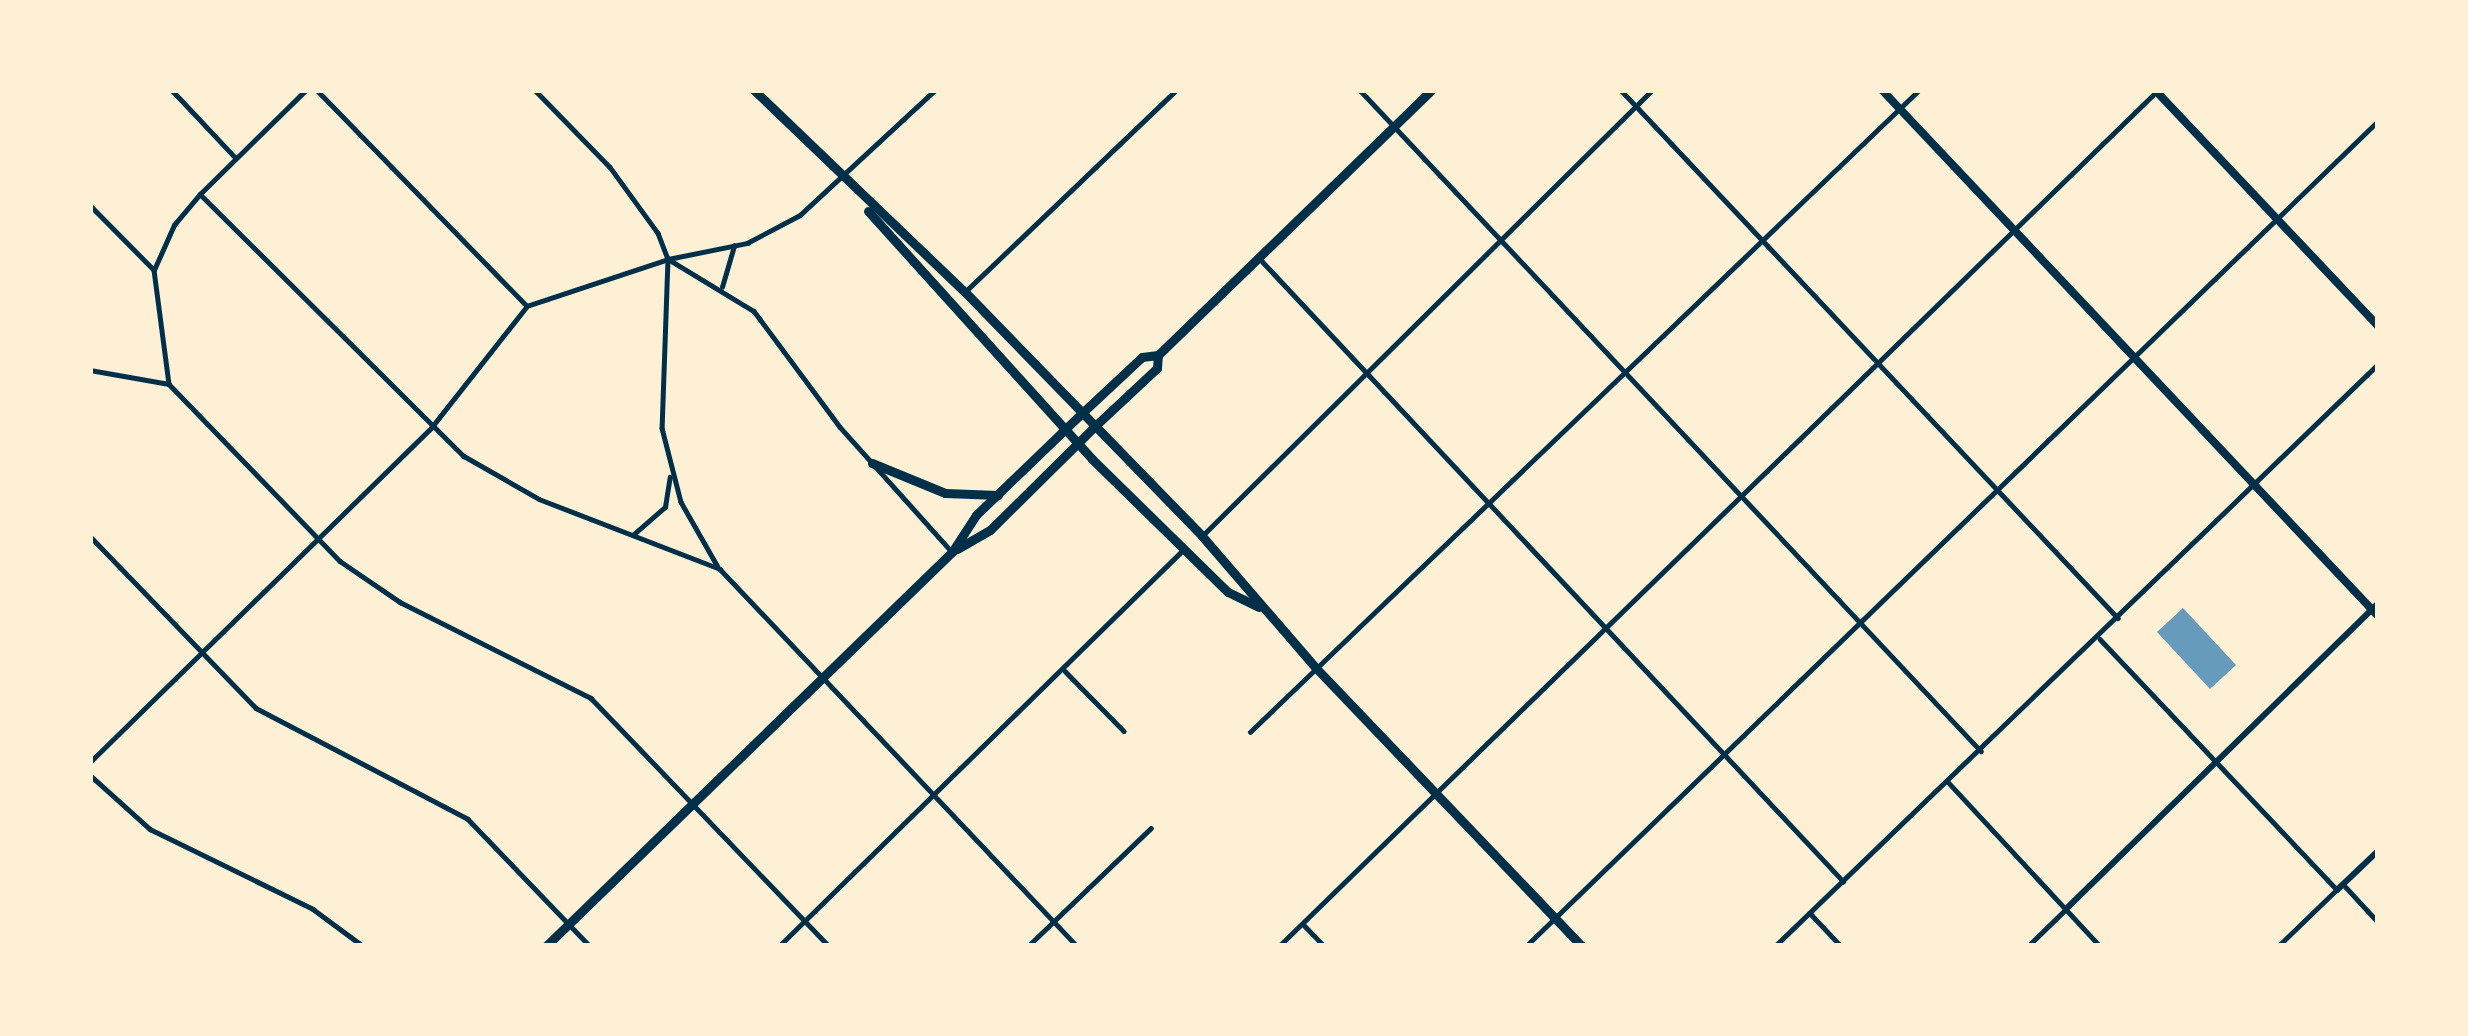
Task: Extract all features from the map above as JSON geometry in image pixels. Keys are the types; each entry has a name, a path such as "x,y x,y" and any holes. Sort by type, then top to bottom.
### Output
{"main road":[{"path":"754,90 842,180 1077,444 1228,592 1264,610"},
{"path":"952,552 989,530 1156,368 1158,355 1431,90"},
{"path":"1882,90 2254,487 2376,609"},
{"path":"2157,90 2378,326"},
{"path":"842,180 965,292 1202,536 1316,668 1582,946"},
{"path":"546,946 952,552 998,495 1082,413 1142,357 1158,355"},
{"path":"872,463 944,493 998,495"}],"street":[{"path":"172,90 235,157"},
{"path":"154,270 200,194 306,90"},
{"path":"317,90 526,306"},
{"path":"535,90 638,201 668,260 660,391 670,474 665,507 634,534"},
{"path":"90,762 430,428 526,306 668,260 734,246 800,215 934,90"},
{"path":"965,292 1176,90"},
{"path":"1360,90 1981,751"},
{"path":"1621,90 2118,618"},
{"path":"1202,536 1362,370 1652,90"},
{"path":"1250,732 1622,369 1919,90"},
{"path":"1279,946 2157,90"},
{"path":"1526,946 2273,214 2378,121"},
{"path":"200,194 430,428 539,500 720,569"},
{"path":"90,205 154,270 169,384 319,542 400,602 591,698 829,946"},
{"path":"722,289 734,246"},
{"path":"1258,256 1843,881"},
{"path":"668,260 722,289 774,334 872,463 952,552"},
{"path":"1775,946 2378,364"},
{"path":"90,370 169,384"},
{"path":"670,474 720,569 1077,946"},
{"path":"90,536 256,708 468,818 590,946"},
{"path":"779,946 1183,550"},
{"path":"2028,946 2376,609"},
{"path":"2098,637 2378,922"},
{"path":"1064,670 1124,731"},
{"path":"90,775 150,829 313,909 363,946"},
{"path":"1948,782 2100,946"},
{"path":"1028,946 1151,828"},
{"path":"2279,946 2378,851"},
{"path":"1810,913 1840,946"},
{"path":"1303,923 1324,946"}],"water":[{"path":"2183,608 2236,665 2210,689 2157,632"}]}
